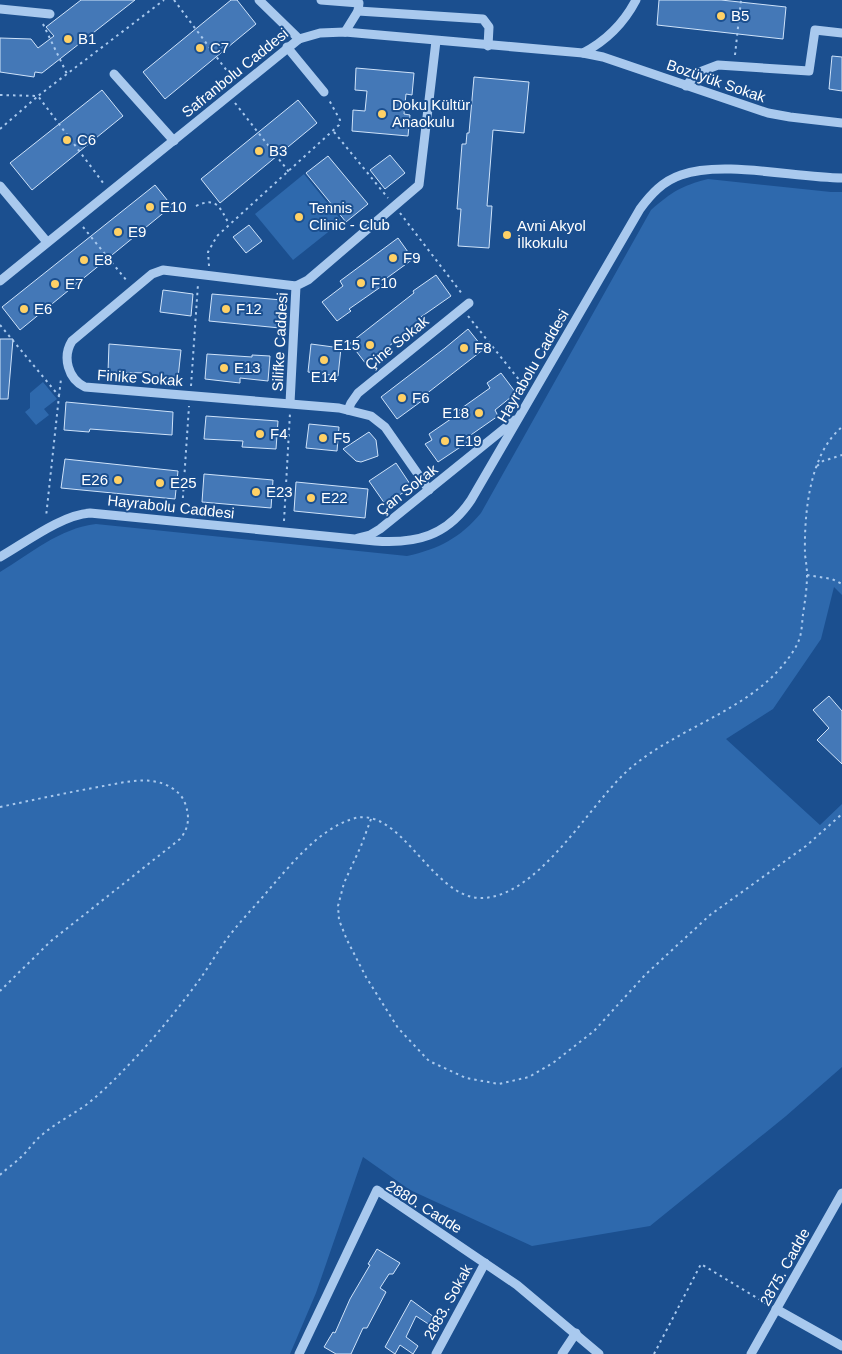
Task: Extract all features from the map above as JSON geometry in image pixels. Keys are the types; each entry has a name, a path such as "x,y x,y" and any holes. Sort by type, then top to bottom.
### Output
{"street":[{"path":"259,0 299,39"},
{"path":"321,0 359,3 358,12 345,32"},
{"path":"583,53 598,45 611,34 623,21 636,0"},
{"path":"0,9 50,14"},
{"path":"358,12 483,19 488,26 488,46"},
{"path":"686,86 693,75 718,65 809,71 815,30 842,34"},
{"name":"Safranbolu Caddesi","path":"0,281 299,39 320,33 345,32 583,53"},
{"name":"Silifke Caddesi","path":"290,403 296,286 308,280 420,184 436,41"},
{"path":"287,47 324,92"},
{"name":"Bozüyük Sokak","path":"583,53 608,59 775,115 842,122"},
{"path":"114,74 174,141"},
{"name":"Hayrabolu Caddesi","path":"0,557 74,516 98,513 352,540 387,542 414,540 430,536 462,513 471,500 640,208 663,184 682,174 715,170 842,178"},
{"path":"0,186 47,242"},
{"path":"69,368 67,352 72,341 152,274 162,270 296,286"},
{"name":"Çine Sokak","path":"348,410 358,393 465,305"},
{"name":"Finike Sokak","path":"69,368 76,381 85,387 290,403 348,410 371,416 382,424 429,490"},
{"name":"Çan Sokak","path":"352,540 370,535 380,529 520,415"},
{"name":"2880. Cadde","path":"299,1354 377,1190 532,1296 599,1354"},
{"name":"2875. Cadde","path":"751,1354 842,1193"},
{"name":"2883. Sokak","path":"436,1354 485,1264"},
{"path":"776,1309 842,1346"},
{"path":"562,1354 576,1333"}],"path":[{"path":"0,130 38,96 164,0"},
{"path":"174,0 239,87"},
{"path":"734,65 741,0"},
{"path":"38,13 67,74"},
{"path":"211,275 207,258 210,246 217,236 339,126 340,120 324,92"},
{"path":"0,95 38,96"},
{"path":"229,95 289,172"},
{"path":"38,96 110,192"},
{"path":"334,132 395,207 532,396"},
{"path":"196,206 206,201 211,202 220,208 230,224"},
{"path":"77,219 134,290"},
{"path":"0,325 59,396"},
{"path":"44,532 59,396 62,378 69,368"},
{"path":"283,532 290,403"},
{"path":"0,1175 21,1157 42,1134 83,1106 112,1082 141,1051 199,980 230,935 286,871 318,839 341,824 354,818 371,819 381,822 397,834 449,886 464,895 484,898 510,891 533,876 625,773 653,752 747,697 772,677 793,651 799,640 807,575 805,556 806,524 810,493 817,466 830,438 842,427"},
{"path":"817,466 823,461 842,455"},
{"path":"807,575 818,575 842,584"},
{"path":"0,807 123,782 150,781 169,786 176,791 183,798 188,816 188,826 180,839 51,942 0,991"},
{"path":"371,819 344,883 338,906 339,920 347,940 366,976 398,1028 429,1061 466,1078 499,1084 529,1077 554,1063 594,1031 645,975 710,915 806,846 842,814"},
{"path":"654,1354 701,1264 776,1309"}],"shaded area":[{"name":"Tennis Clinic - Club","path":"304,174 342,221 293,260 255,214"},
{"path":"708,179 842,192 842,595 834,587 821,639 773,709 726,739 820,825 842,804 842,1067 786,1116 650,1226 532,1246 410,1190 363,1157 316,1293 290,1354 0,1354 0,572 58,536 83,526 96,524 407,556 439,546 457,536 481,513 651,210 678,190"},
{"path":"43,382 57,399 44,409 49,415 36,425 25,412 30,408 30,393"}],"building":[{"name":"B1","path":"81,0 135,0 42,73 35,72 34,77 0,72 0,38 31,39 38,48 54,36 46,27"},
{"name":"C7","path":"231,0 237,0 256,24 165,99 143,72"},
{"name":"B5","path":"659,0 721,0 786,7 783,39 657,25"},
{"path":"832,56 842,57 842,91 829,89"},
{"path":"356,68 414,73 412,95 406,94 404,114 410,115 408,136 352,131 353,110 365,111 367,91 355,90"},
{"path":"474,77 529,82 524,133 493,130 487,206 492,206 489,248 458,246 461,209 457,209 462,144 466,144 467,133 469,133"},
{"name":"C6","path":"102,90 123,116 32,190 10,163"},
{"name":"B3","path":"298,100 317,123 220,203 201,179"},
{"path":"390,155 405,173 385,189 370,170"},
{"path":"328,156 368,204 346,222 306,173"},
{"path":"155,185 172,206 20,330 2,307"},
{"path":"249,225 262,241 246,253 233,237"},
{"path":"398,238 413,259 380,283 382,286 349,309 351,311 337,321 322,302 343,286 340,281"},
{"path":"436,275 451,296 418,319 420,322 366,364 350,343 414,293 413,291"},
{"path":"163,290 193,294 191,316 160,312"},
{"path":"212,294 282,300 280,328 209,321"},
{"path":"468,329 484,349 397,419 381,397"},
{"path":"0,339 13,339 8,399 0,399"},
{"path":"109,344 181,350 178,378 147,376 147,373 108,372"},
{"name":"E14","path":"311,344 341,348 338,376 308,372"},
{"path":"207,354 252,357 252,355 270,356 268,381 240,378 240,383 205,379"},
{"path":"501,373 516,393 495,410 498,416 465,439 468,442 438,462 425,444 432,440 429,434 461,412 459,410 490,388 487,383"},
{"path":"66,402 173,412 172,435 90,429 89,432 64,430"},
{"path":"206,416 278,421 276,449 242,447 243,441 204,439"},
{"name":"F5","path":"309,424 339,427 337,451 306,448"},
{"path":"369,432 376,440 378,456 361,462 356,461 343,449"},
{"path":"65,459 178,471 175,499 61,488"},
{"path":"396,463 412,487 385,504 369,481"},
{"path":"204,474 273,480 271,508 202,502"},
{"path":"296,482 368,489 365,518 294,511"},
{"path":"829,696 842,711 842,764 817,740 829,728 813,710"},
{"path":"377,1249 400,1263 393,1274 389,1274 380,1288 386,1292 367,1328 363,1328 351,1354 336,1354 324,1347 333,1332 335,1333 350,1299"},
{"path":"411,1300 434,1317 430,1325 416,1316 406,1337 418,1346 413,1354 400,1345 395,1354 385,1347"}],"place":[{"name":"B5","path":"721,16"},
{"name":"B1","path":"68,39"},
{"name":"C7","path":"200,48"},
{"name":"Doku Kültür Anaokulu","path":"382,114"},
{"name":"C6","path":"67,140"},
{"name":"B3","path":"259,151"},
{"name":"E10","path":"150,207"},
{"name":"Tennis Clinic - Club","path":"299,217"},
{"name":"E9","path":"118,232"},
{"name":"Avni Akyol İlkokulu","path":"507,235"},
{"name":"F9","path":"393,258"},
{"name":"E8","path":"84,260"},
{"name":"F10","path":"361,283"},
{"name":"E7","path":"55,284"},
{"name":"E6","path":"24,309"},
{"name":"F12","path":"226,309"},
{"name":"E15","path":"370,345"},
{"name":"F8","path":"464,348"},
{"name":"E14","path":"324,360"},
{"name":"E13","path":"224,368"},
{"name":"F6","path":"402,398"},
{"name":"E18","path":"479,413"},
{"name":"F4","path":"260,434"},
{"name":"F5","path":"323,438"},
{"name":"E19","path":"445,441"},
{"name":"E26","path":"118,480"},
{"name":"E25","path":"160,483"},
{"name":"E23","path":"256,492"},
{"name":"E22","path":"311,498"}]}
